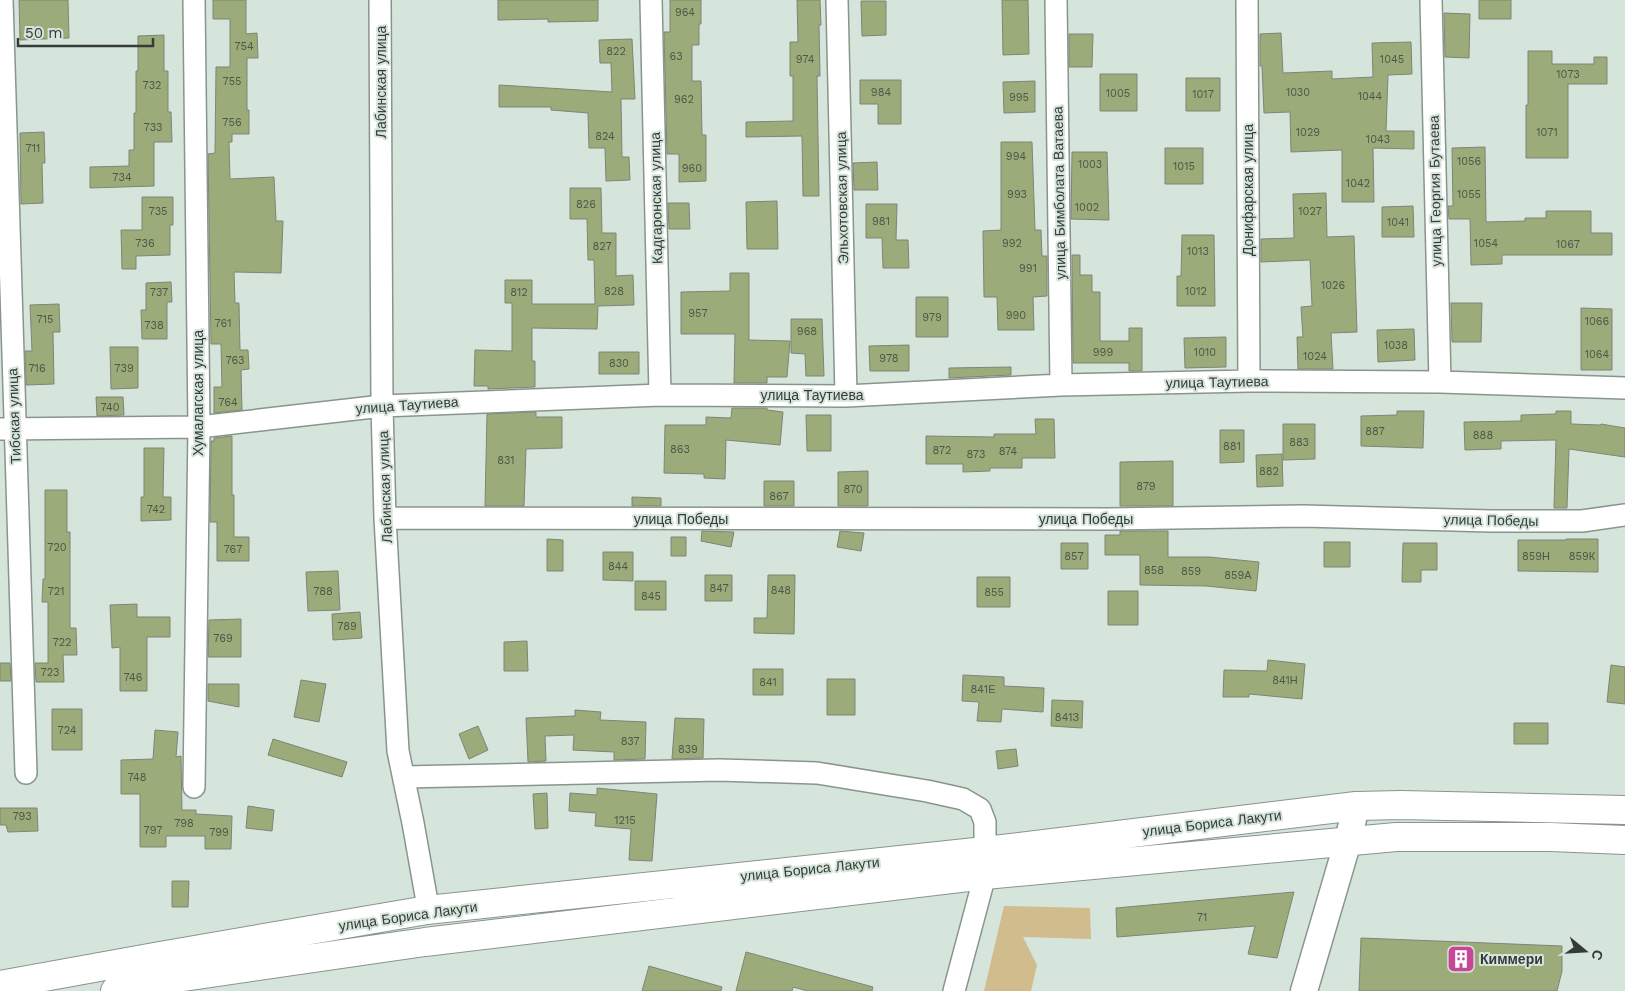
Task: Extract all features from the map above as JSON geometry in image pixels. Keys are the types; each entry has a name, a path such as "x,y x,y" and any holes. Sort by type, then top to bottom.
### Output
{"main road":[{"name":"улица Бориса Лакути","path":"115,991 168,985 424,942 985,863 1356,806 1401,804 1625,810"},
{"name":"улица Бориса Лакути","path":"0,986 427,910 985,863 1396,837 1550,837 1625,840"}],"street":[{"name":"Тибская улица","path":"2,0 7,429 26,773"},
{"name":"Хумалагская улица","path":"194,0 199,428 194,787"},
{"name":"Лабинская улица","path":"380,0 382,406 385,518 398,751 426,896 427,910"},
{"name":"Кадгаронская улица","path":"651,0 660,395"},
{"name":"Эльхотовская улица","path":"837,0 846,396"},
{"name":"улица Бимболата Ватаева","path":"1056,0 1061,385"},
{"name":"Донифарская улица","path":"1247,0 1250,381"},
{"name":"улица Георгия Бутаева","path":"1431,0 1440,382"},
{"name":"улица Таутиева","path":"7,429 199,428 382,406 660,395 846,396 1061,385 1250,381 1440,382 1625,388"},
{"name":"улица Победы","path":"385,518 1109,519 1303,516 1491,521 1582,521 1625,515"},
{"path":"404,777 719,770 817,773 927,791 963,799 980,809 985,822 985,863 954,991"},
{"path":"1304,991 1348,841 1356,806"}],"shaded area":[{"path":"1004,906 1090,908 1091,939 1023,937 1037,965 1031,991 984,991"}],"building":[{"path":"19,0 68,0 69,38 20,40"},
{"path":"213,0 246,0 246,34 257,33 258,58 247,58 249,134 232,134 232,142 229,142 230,179 274,177 276,221 283,221 281,273 234,272 235,303 239,303 240,350 248,350 249,369 241,370 242,410 214,413 214,387 222,387 221,344 211,344 208,154 215,153 216,67 230,67 230,19 213,19"},
{"path":"498,0 598,0 598,21 498,20"},
{"path":"670,0 701,0 699,45 692,45 692,81 701,81 702,135 706,135 706,181 679,182 679,154 667,154 664,32 670,32"},
{"path":"797,0 820,0 820,76 817,76 819,196 803,196 802,136 746,137 746,122 793,121 793,76 790,76 790,42 798,42"},
{"path":"1002,0 1028,0 1029,54 1003,55"},
{"path":"1479,0 1511,0 1511,19 1479,19"},
{"path":"861,1 886,1 886,35 862,36"},
{"path":"1444,13 1470,14 1469,58 1445,57"},
{"path":"1281,33 1283,73 1332,71 1332,79 1373,77 1372,43 1411,42 1412,74 1388,75 1386,131 1414,131 1414,149 1373,148 1374,202 1342,202 1342,150 1291,152 1290,112 1264,113 1262,66 1260,66 1260,34"},
{"path":"1069,34 1093,34 1092,67 1069,67"},
{"path":"164,35 164,71 168,71 168,112 171,112 172,142 154,142 154,186 90,188 90,167 129,166 129,150 134,150 138,36"},
{"path":"632,39 635,99 621,99 622,157 629,157 630,180 606,181 605,148 589,148 588,113 551,110 551,107 499,107 499,85 612,92 611,63 600,63 599,40"},
{"path":"1528,51 1552,51 1552,64 1594,64 1594,57 1607,57 1607,84 1568,84 1568,158 1526,158"},
{"path":"1100,74 1137,74 1137,111 1100,111"},
{"path":"1186,78 1220,78 1220,111 1186,111"},
{"path":"860,80 901,80 901,124 878,124 878,104 860,104"},
{"path":"1035,81 1035,112 1004,113 1003,82"},
{"path":"44,132 45,163 42,163 43,203 21,204 20,133"},
{"path":"1001,142 1032,142 1035,230 1041,230 1042,256 1047,256 1047,296 1033,297 1034,330 998,330 997,297 984,297 983,231 1001,230"},
{"path":"1485,147 1486,222 1525,221 1525,218 1546,218 1546,211 1591,211 1591,233 1612,233 1612,255 1502,255 1502,264 1471,265 1470,219 1449,219 1448,206 1453,206 1452,148"},
{"path":"1165,148 1203,148 1203,184 1165,184"},
{"path":"1072,152 1107,152 1109,220 1071,219"},
{"path":"877,162 878,190 854,190 853,163"},
{"path":"570,188 601,188 602,233 616,233 616,276 633,275 634,305 598,306 597,329 532,328 532,361 535,361 535,387 488,389 488,386 474,386 475,350 512,351 512,303 505,303 505,280 532,280 532,304 595,304 594,260 588,260 587,219 570,219"},
{"path":"1326,193 1327,237 1354,236 1357,332 1331,333 1333,369 1298,369 1297,337 1303,337 1301,307 1312,306 1310,260 1261,262 1261,239 1294,238 1293,194"},
{"path":"142,197 173,197 173,225 170,225 170,255 136,256 136,269 122,269 121,230 142,230"},
{"path":"777,201 778,249 747,249 746,202"},
{"path":"668,203 689,203 690,229 669,229"},
{"path":"866,204 897,204 896,240 908,240 909,268 883,268 882,238 866,238"},
{"path":"1413,206 1414,237 1382,237 1382,207"},
{"path":"1182,235 1214,235 1215,306 1177,306 1177,276 1181,276"},
{"path":"1072,255 1080,255 1080,275 1092,275 1092,292 1100,292 1100,341 1129,341 1129,328 1142,328 1142,371 1129,371 1129,363 1073,363"},
{"path":"730,273 749,273 749,340 790,341 787,377 767,377 767,383 734,383 735,334 681,334 681,292 730,291"},
{"path":"171,282 172,302 167,302 167,339 142,339 141,310 146,310 146,283"},
{"path":"916,297 948,297 948,337 916,337"},
{"path":"1451,303 1482,303 1481,342 1452,342"},
{"path":"59,304 60,332 53,332 54,384 26,385 25,351 32,351 30,305"},
{"path":"1581,308 1612,309 1612,370 1581,370"},
{"path":"791,319 822,319 824,376 806,376 805,354 791,353"},
{"path":"1414,329 1415,360 1378,362 1377,330"},
{"path":"1226,337 1226,367 1185,368 1184,338"},
{"path":"909,345 909,371 870,371 869,346"},
{"path":"110,347 138,347 138,388 111,389"},
{"path":"599,352 639,352 639,374 599,374"},
{"path":"1011,367 1011,375 949,378 949,368"},
{"path":"96,397 123,397 124,415 97,416"},
{"path":"732,408 767,408 767,410 783,412 780,445 726,440 725,479 704,478 704,474 664,473 665,425 706,425 706,417 731,418"},
{"path":"1397,411 1424,411 1423,448 1361,446 1361,416 1397,415"},
{"path":"1556,411 1571,411 1571,424 1601,424 1625,428 1625,457 1569,449 1567,508 1554,508 1556,440 1501,441 1501,449 1465,450 1464,422 1521,421 1521,415 1556,414"},
{"path":"536,412 536,417 562,417 562,448 526,449 524,506 485,506 487,414"},
{"path":"806,415 831,415 831,451 807,451"},
{"path":"1035,419 1054,419 1055,458 1022,458 1022,468 990,468 990,471 963,472 963,464 926,464 926,436 994,437 994,434 1036,434"},
{"path":"1283,424 1315,424 1315,459 1283,460"},
{"path":"1220,430 1244,430 1244,462 1220,463"},
{"path":"232,436 234,537 249,537 249,561 217,561 217,522 210,522 211,441 214,441 214,438"},
{"path":"144,448 164,448 163,497 171,497 171,520 141,521 141,497 144,497"},
{"path":"1282,454 1283,486 1257,487 1256,455"},
{"path":"1173,461 1173,506 1120,506 1120,462"},
{"path":"868,471 868,506 838,506 838,472"},
{"path":"764,481 794,481 794,506 764,506"},
{"path":"45,490 67,490 67,532 70,532 70,628 76,628 77,655 63,655 64,682 36,682 35,663 48,663 48,602 42,602 43,579 45,579"},
{"path":"632,497 661,498 661,506 632,506"},
{"path":"702,531 734,532 731,547 701,541"},
{"path":"840,531 864,533 861,551 837,547"},
{"path":"1120,531 1168,531 1168,557 1209,557 1259,562 1256,591 1206,586 1140,585 1140,555 1105,555 1105,535 1120,535"},
{"path":"671,537 686,537 686,556 671,556"},
{"path":"547,539 563,540 563,571 547,571"},
{"path":"1598,539 1598,572 1518,571 1518,540"},
{"path":"1324,542 1350,542 1350,567 1324,567"},
{"path":"1061,543 1088,543 1088,569 1061,569"},
{"path":"1403,543 1437,543 1437,570 1421,570 1421,582 1402,582"},
{"path":"603,552 633,552 633,581 603,580"},
{"path":"338,571 340,610 308,611 306,572"},
{"path":"705,575 732,575 732,601 705,601"},
{"path":"768,575 795,575 794,634 754,633 754,618 767,618"},
{"path":"977,577 1010,577 1010,607 977,607"},
{"path":"635,581 666,581 666,610 635,610"},
{"path":"1108,591 1138,591 1138,625 1108,625"},
{"path":"137,604 137,617 170,617 170,637 147,637 147,691 120,691 120,647 112,648 110,605"},
{"path":"360,612 362,638 333,640 332,614"},
{"path":"241,619 241,657 208,657 209,620"},
{"path":"527,641 528,671 504,671 504,642"},
{"path":"1268,660 1305,664 1302,699 1249,694 1249,697 1223,697 1224,670 1267,671"},
{"path":"0,663 10,663 11,681 0,681"},
{"path":"1611,665 1625,667 1625,704 1607,702"},
{"path":"753,669 783,669 783,695 753,695"},
{"path":"963,675 1004,677 1004,686 1044,688 1043,712 1002,709 1001,722 977,721 979,702 962,701"},
{"path":"827,679 855,679 855,715 827,715"},
{"path":"301,680 326,684 319,722 294,717"},
{"path":"208,684 239,684 239,707 208,701"},
{"path":"1052,700 1083,701 1082,728 1051,726"},
{"path":"52,709 82,709 82,750 52,750"},
{"path":"575,710 601,712 600,720 646,722 645,759 614,760 614,752 573,750 574,735 545,736 546,761 528,762 526,718 575,716"},
{"path":"675,718 704,719 703,758 672,759"},
{"path":"1514,723 1548,723 1548,744 1514,744"},
{"path":"478,726 488,750 469,759 459,734"},
{"path":"155,730 178,732 176,757 181,756 182,810 196,810 196,814 232,816 231,849 205,849 205,836 166,836 166,847 140,847 140,794 121,794 121,760 153,759"},
{"path":"273,739 347,762 342,777 268,755"},
{"path":"1016,749 1018,766 998,769 996,751"},
{"path":"597,788 657,794 652,861 629,860 631,829 595,826 596,813 569,811 570,793 597,795"},
{"path":"547,793 548,828 535,829 533,794"},
{"path":"248,806 274,810 272,831 246,828"},
{"path":"0,808 37,808 38,831 8,832 6,825 0,825"},
{"path":"172,881 189,881 188,907 172,907"},
{"path":"1294,892 1277,958 1248,954 1255,926 1117,937 1116,908"},
{"name":"Киммери","path":"1361,938 1562,946 1562,971 1557,991 1359,991"},
{"path":"746,952 873,987 872,991 808,991 793,987 792,991 736,991"},
{"path":"649,966 722,987 721,991 642,991"}],"place":[{"name":"Киммери","path":"1461,959"}]}
